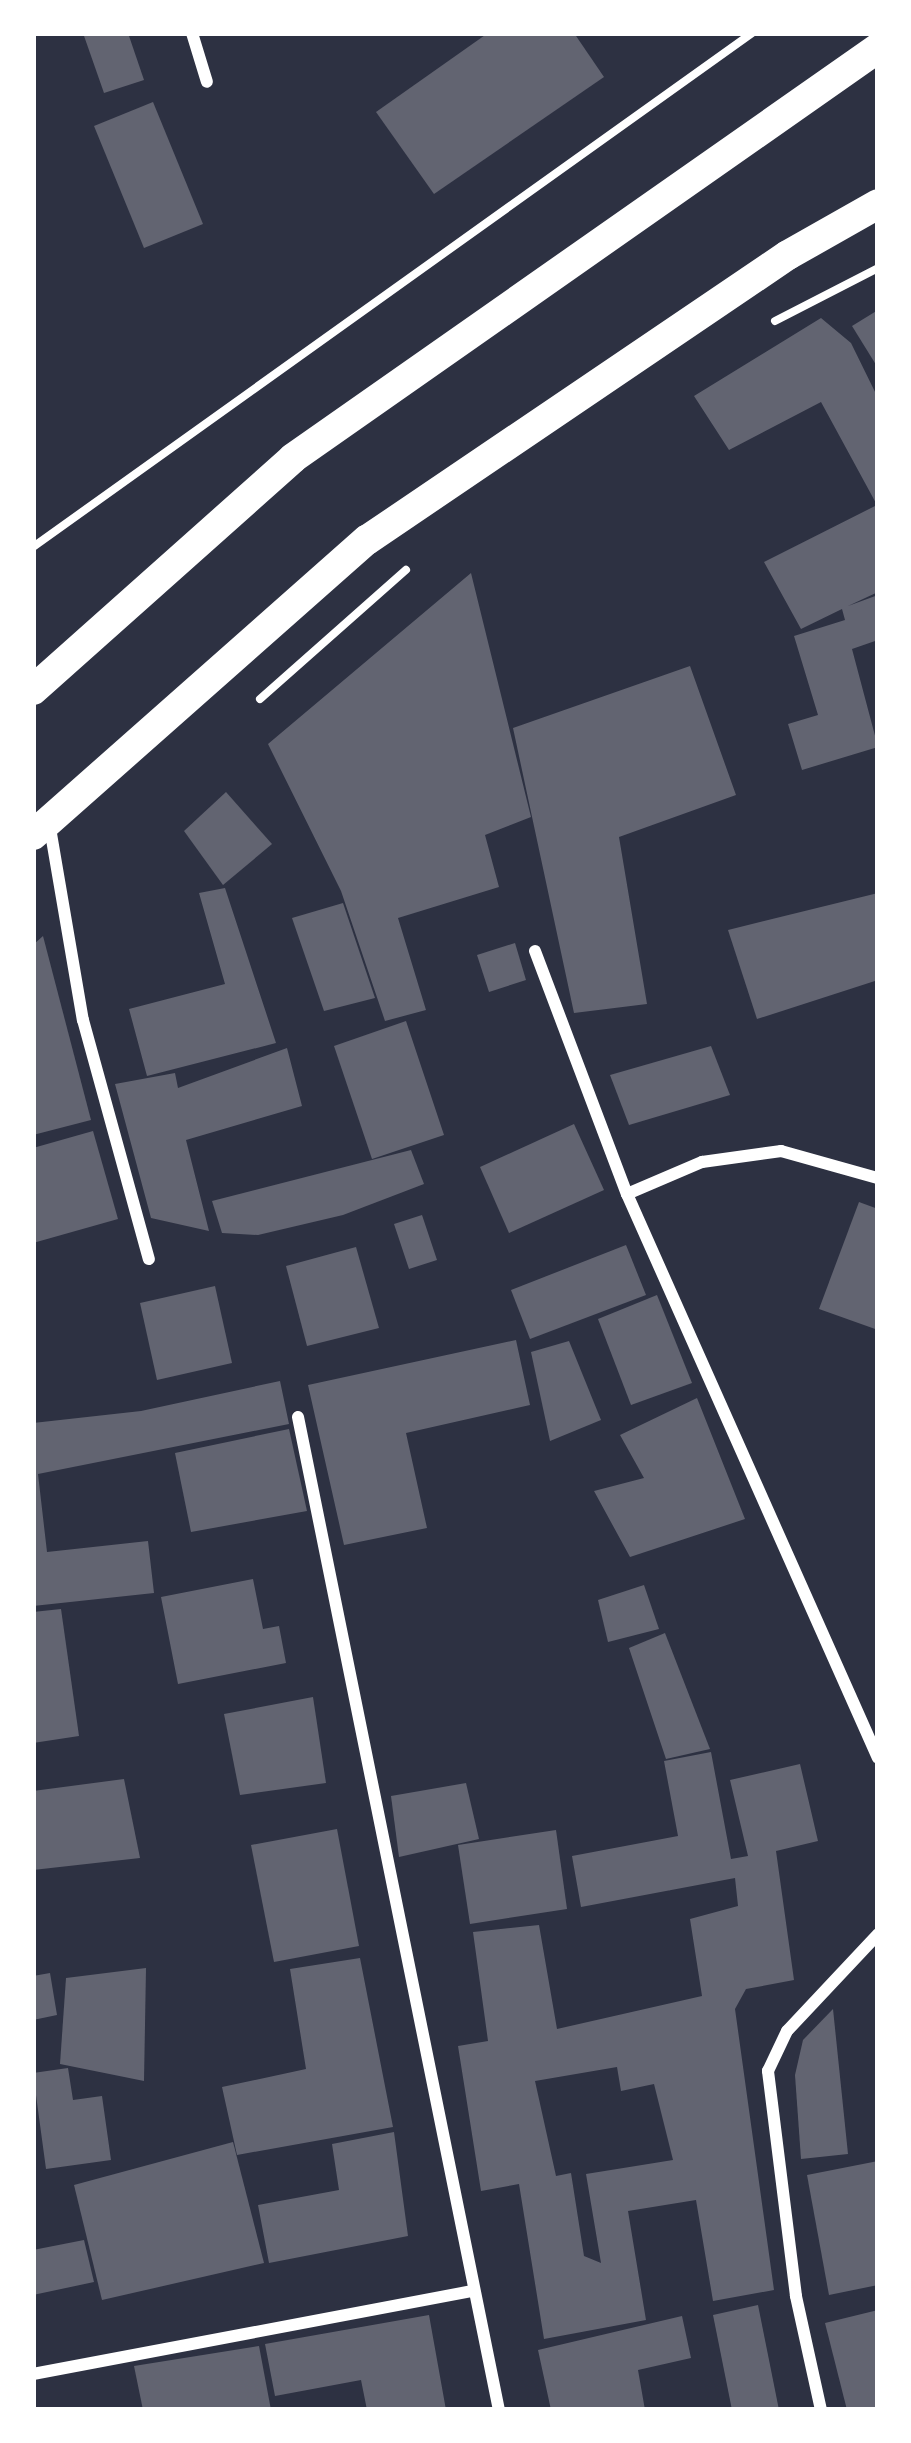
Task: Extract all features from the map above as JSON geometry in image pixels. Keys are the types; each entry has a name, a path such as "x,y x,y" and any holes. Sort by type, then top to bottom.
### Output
{"main road":[{"path":"33,690 293,458 878,48"},
{"path":"41,828 367,540 788,255 878,204"}],"street":[{"path":"192,33 207,82"},
{"path":"41,828 83,1020 149,1259"},
{"path":"535,951 627,1194 878,1758"},
{"path":"627,1194 702,1162 781,1150 878,1178"},
{"path":"298,1417 499,2410"},
{"path":"821,2410 796,2296 768,2072 788,2031 878,1934"},
{"path":"33,2374 472,2291"}],"path":[{"path":"33,548 752,33"},
{"path":"753,332 878,268"},
{"path":"256,702 418,560"}],"building":[{"path":"83,33 128,33 144,80 104,93"},
{"path":"488,33 574,33 604,77 434,194 376,112"},
{"path":"153,102 203,224 144,248 94,126"},
{"path":"878,310 878,368 852,326"},
{"path":"821,318 851,343 878,398 878,592 848,606 878,595 878,640 852,649 878,747 802,770 788,724 818,715 794,636 845,620 842,609 801,629 764,562 877,505 821,402 729,450 694,396"},
{"path":"471,573 531,817 485,835 499,887 398,918 426,1010 385,1021 341,891 268,744"},
{"path":"690,666 736,795 619,837 647,1004 574,1013 513,728"},
{"path":"226,792 272,844 223,885 184,831"},
{"path":"225,888 276,1043 147,1076 129,1009 225,984 199,893"},
{"path":"878,893 878,980 757,1019 728,930"},
{"path":"343,903 375,998 324,1011 292,918"},
{"path":"43,936 91,1120 33,1135 33,945"},
{"path":"515,943 526,980 489,992 477,955"},
{"path":"406,1021 444,1135 372,1159 334,1046"},
{"path":"711,1046 730,1095 629,1125 610,1075"},
{"path":"287,1048 302,1106 186,1140 209,1231 151,1218 115,1084 175,1073 178,1088"},
{"path":"574,1124 604,1190 509,1233 480,1167"},
{"path":"93,1131 118,1219 33,1243 33,1148"},
{"path":"411,1150 424,1184 343,1215 258,1235 222,1233 212,1201"},
{"path":"859,1202 878,1209 878,1330 819,1309"},
{"path":"422,1215 437,1260 409,1269 394,1224"},
{"path":"626,1245 646,1295 530,1339 511,1290"},
{"path":"356,1247 379,1328 307,1346 286,1266"},
{"path":"215,1286 232,1363 157,1380 140,1303"},
{"path":"657,1295 692,1383 631,1405 598,1319"},
{"path":"516,1340 530,1405 406,1433 427,1528 344,1545 308,1385"},
{"path":"569,1341 601,1420 550,1441 531,1352"},
{"path":"280,1381 289,1424 38,1474 47,1552 148,1541 154,1593 33,1606 33,1423 141,1411"},
{"path":"697,1398 745,1519 630,1557 594,1491 644,1478 620,1435"},
{"path":"289,1429 307,1511 191,1532 175,1453"},
{"path":"253,1579 263,1629 279,1626 286,1663 178,1684 161,1597"},
{"path":"644,1585 659,1629 608,1642 598,1600"},
{"path":"61,1609 79,1736 33,1743 33,1612"},
{"path":"665,1633 710,1749 666,1759 629,1648"},
{"path":"313,1697 326,1783 240,1795 224,1714"},
{"path":"711,1752 731,1859 748,1856 730,1780 800,1764 818,1841 776,1851 794,1980 746,1989 735,2009 774,2290 713,2301 696,2200 628,2211 646,2320 544,2339 519,2184 481,2191 458,2046 488,2041 473,1932 539,1925 557,2029 702,1996 690,1919 738,1906 735,1878 581,1907 572,1856 678,1836 664,1761","holes":["617,2067 621,2091 654,2084 673,2160 586,2174 601,2263 584,2256 571,2173 556,2176 535,2081"]},
{"path":"124,1779 140,1858 33,1870 33,1791"},
{"path":"466,1783 479,1839 399,1857 391,1796"},
{"path":"337,1829 359,1946 274,1962 251,1845"},
{"path":"556,1830 567,1909 470,1924 458,1845"},
{"path":"360,1958 393,2127 237,2155 222,2087 306,2069 290,1969"},
{"path":"146,1968 144,2081 60,2064 66,1978"},
{"path":"50,1973 57,2015 33,2020 33,1976"},
{"path":"833,2009 848,2154 801,2159 795,2075 803,2040"},
{"path":"68,2068 73,2100 102,2096 111,2160 46,2169 33,2073"},
{"path":"394,2132 408,2236 269,2263 258,2205 339,2190 332,2144"},
{"path":"233,2142 264,2263 102,2300 74,2185"},
{"path":"878,2161 878,2285 829,2295 807,2175"},
{"path":"84,2240 94,2282 33,2295 33,2250"},
{"path":"758,2305 779,2410 732,2410 713,2315"},
{"path":"878,2310 878,2410 847,2410 825,2323"},
{"path":"429,2315 446,2410 367,2410 361,2380 275,2396 265,2344"},
{"path":"682,2316 691,2358 638,2370 645,2410 551,2410 538,2350"},
{"path":"259,2346 271,2410 143,2410 134,2366"}]}
